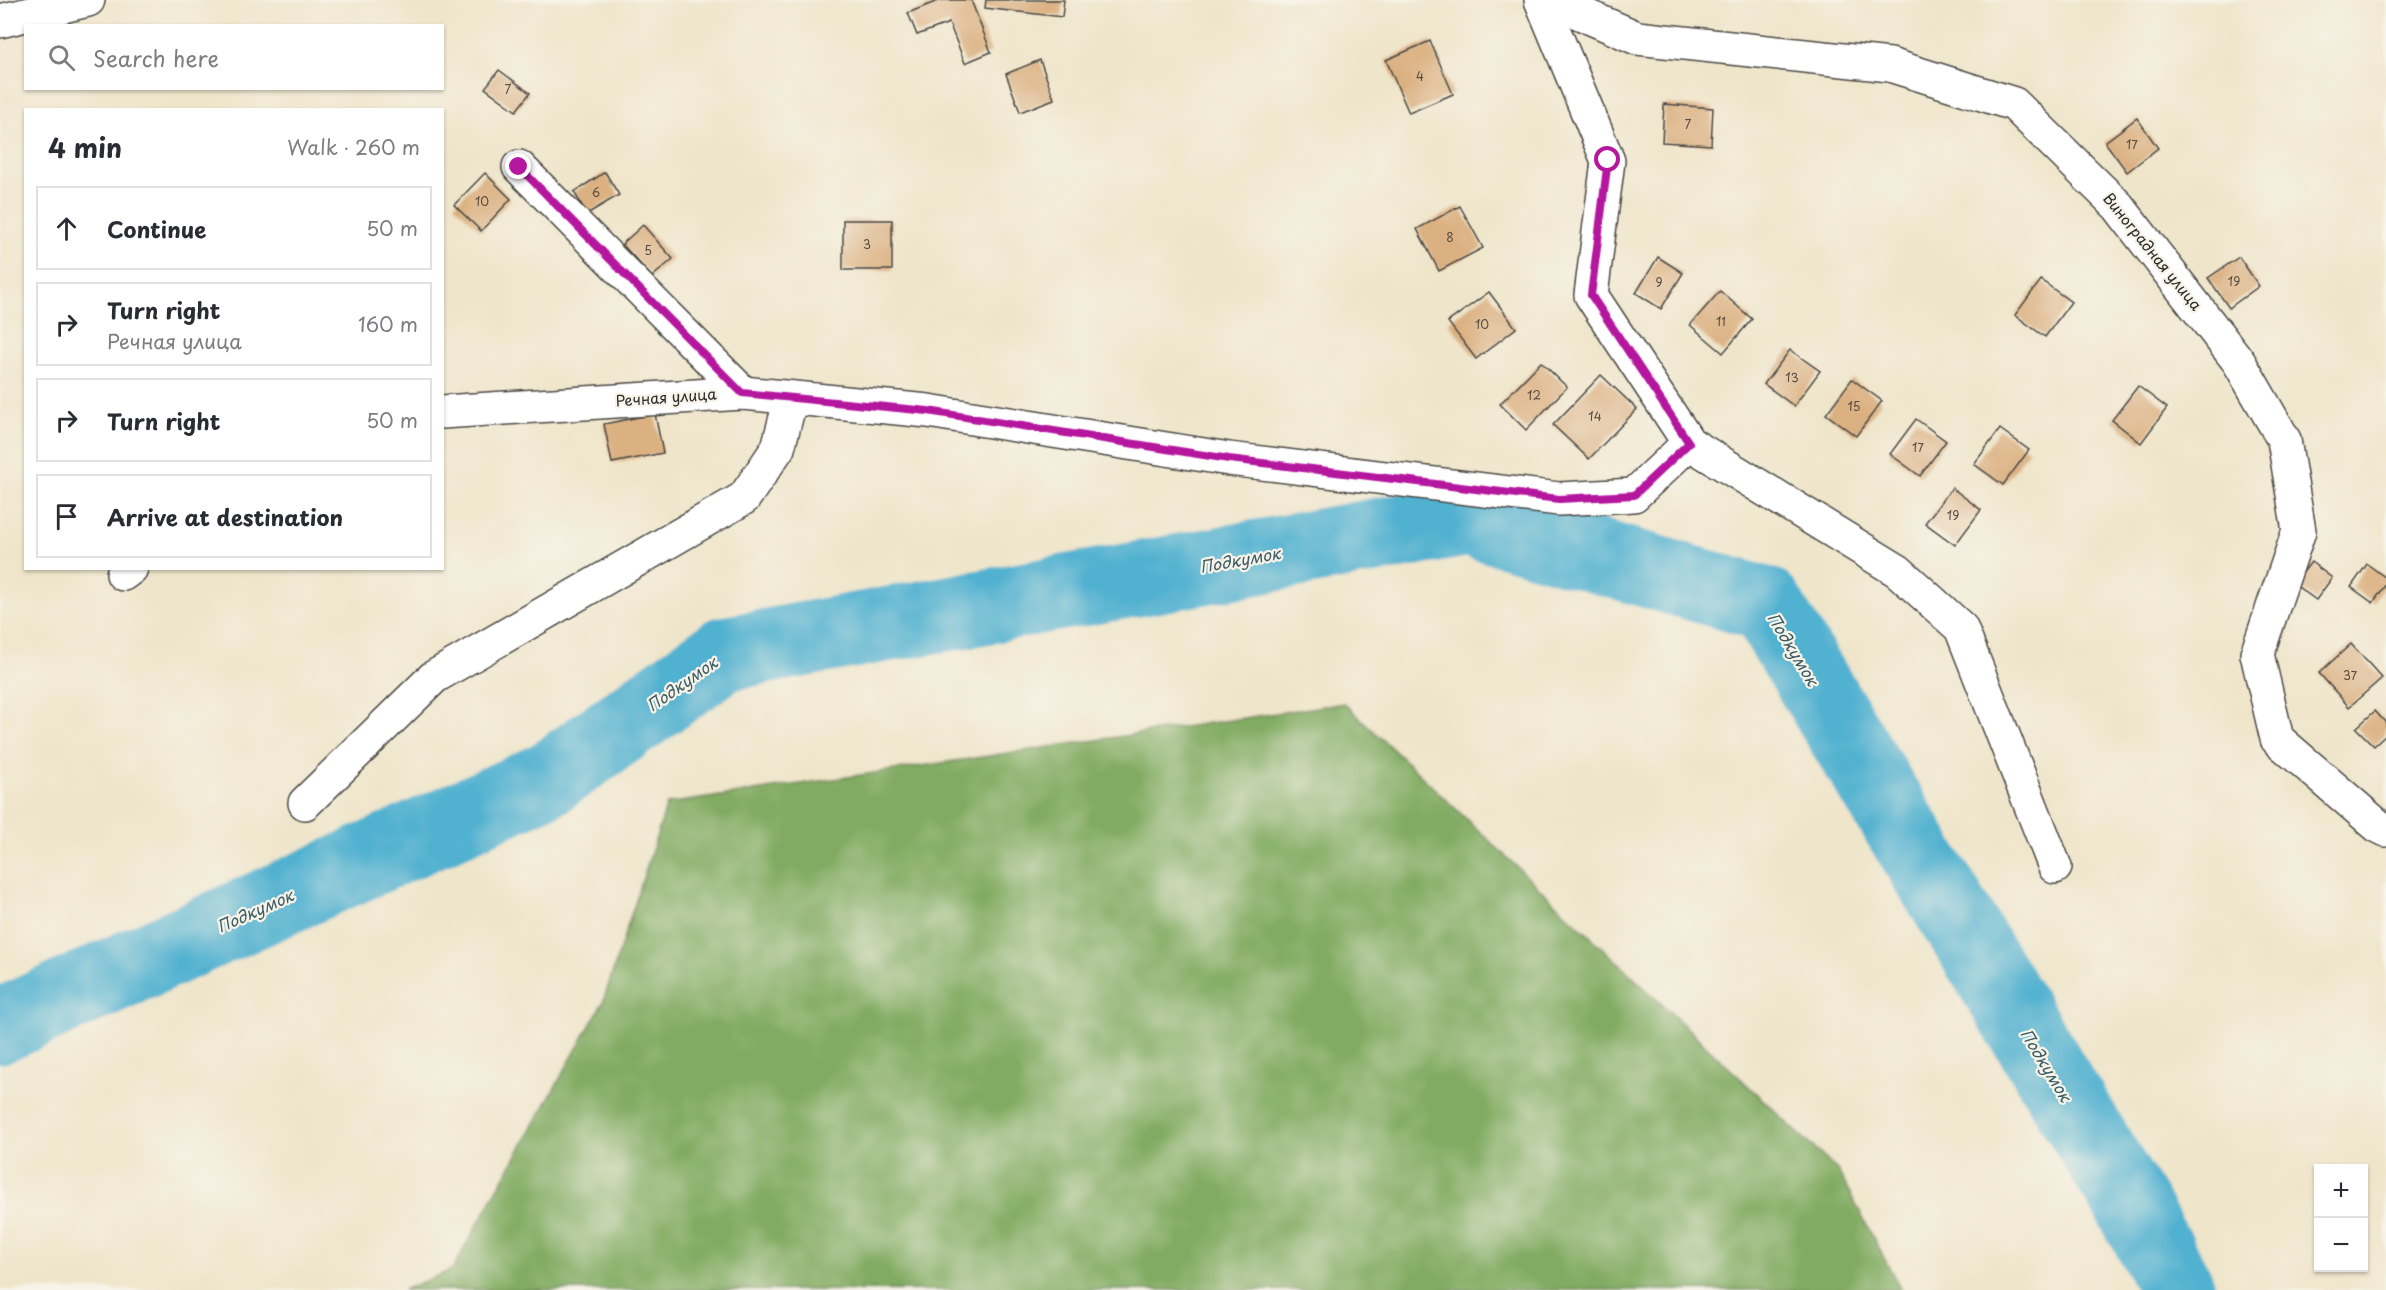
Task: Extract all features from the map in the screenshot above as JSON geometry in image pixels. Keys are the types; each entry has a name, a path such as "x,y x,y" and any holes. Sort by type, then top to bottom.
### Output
{"street":[{"path":"0,21 88,0"},
{"path":"1540,0 1608,160 1591,295 1689,443 1898,571 1960,628 2055,867"},
{"name":"Виноградная улица","path":"1550,0 1637,38 1890,65 2014,104 2110,198 2239,362 2284,440 2300,531 2257,654 2277,739 2378,826 2386,830"},
{"path":"519,167 742,393"},
{"name":"Речная улица","path":"444,412 742,393 928,411 1229,459 1559,499 1634,495 1689,443"},
{"path":"305,803 434,677 744,498 778,448 791,398"}],"green space":[{"path":"1344,703 1838,1171 1901,1290 403,1290 452,1270 603,1002 667,804"}],"building":[{"path":"940,0 971,0 991,52 965,63 949,23 917,35 908,13"},
{"path":"986,0 1064,0 1062,17 985,8"},
{"path":"1430,41 1453,94 1409,113 1386,60"},
{"path":"1040,60 1054,99 1020,112 1006,74"},
{"path":"499,70 530,93 516,111 485,88"},
{"path":"1664,104 1713,108 1711,145 1662,142"},
{"path":"2137,118 2158,148 2127,172 2105,142"},
{"path":"605,172 619,195 587,214 574,192"},
{"path":"485,173 511,199 481,231 454,205"},
{"path":"1460,206 1483,248 1439,271 1417,229"},
{"path":"843,220 892,220 892,270 843,270"},
{"path":"643,225 673,259 652,277 622,244"},
{"path":"1658,257 1683,273 1661,309 1636,293"},
{"path":"2239,257 2259,286 2229,308 2208,278"},
{"path":"2041,280 2071,302 2045,337 2015,315"},
{"path":"1720,291 1752,319 1723,353 1690,325"},
{"path":"1489,292 1516,328 1476,359 1448,322"},
{"path":"1790,350 1820,371 1794,406 1764,384"},
{"path":"1541,362 1567,387 1526,430 1500,404"},
{"path":"1601,375 1637,409 1589,459 1553,425"},
{"path":"1852,379 1882,401 1856,436 1826,414"},
{"path":"2138,386 2167,408 2141,443 2112,420"},
{"path":"655,414 663,453 612,463 604,424"},
{"path":"1916,419 1946,441 1920,476 1890,454"},
{"path":"2000,429 2029,450 2003,485 1974,464"},
{"path":"1952,488 1981,510 1955,545 1925,523"},
{"path":"2311,562 2332,578 2316,600 2294,584"},
{"path":"2367,564 2386,578 2386,584 2373,603 2351,587"},
{"path":"2351,644 2382,678 2349,707 2319,673"},
{"path":"2375,711 2386,723 2386,735 2374,746 2356,728"}],"waterway":[{"name":"Подкумок","path":"0,1026 548,779 724,654 1468,519 1765,604 2138,1216 2178,1290"}],"route":[{"path":"519,167 742,393 928,411 1229,459 1559,499 1634,495 1689,443 1591,295 1608,160"}]}
